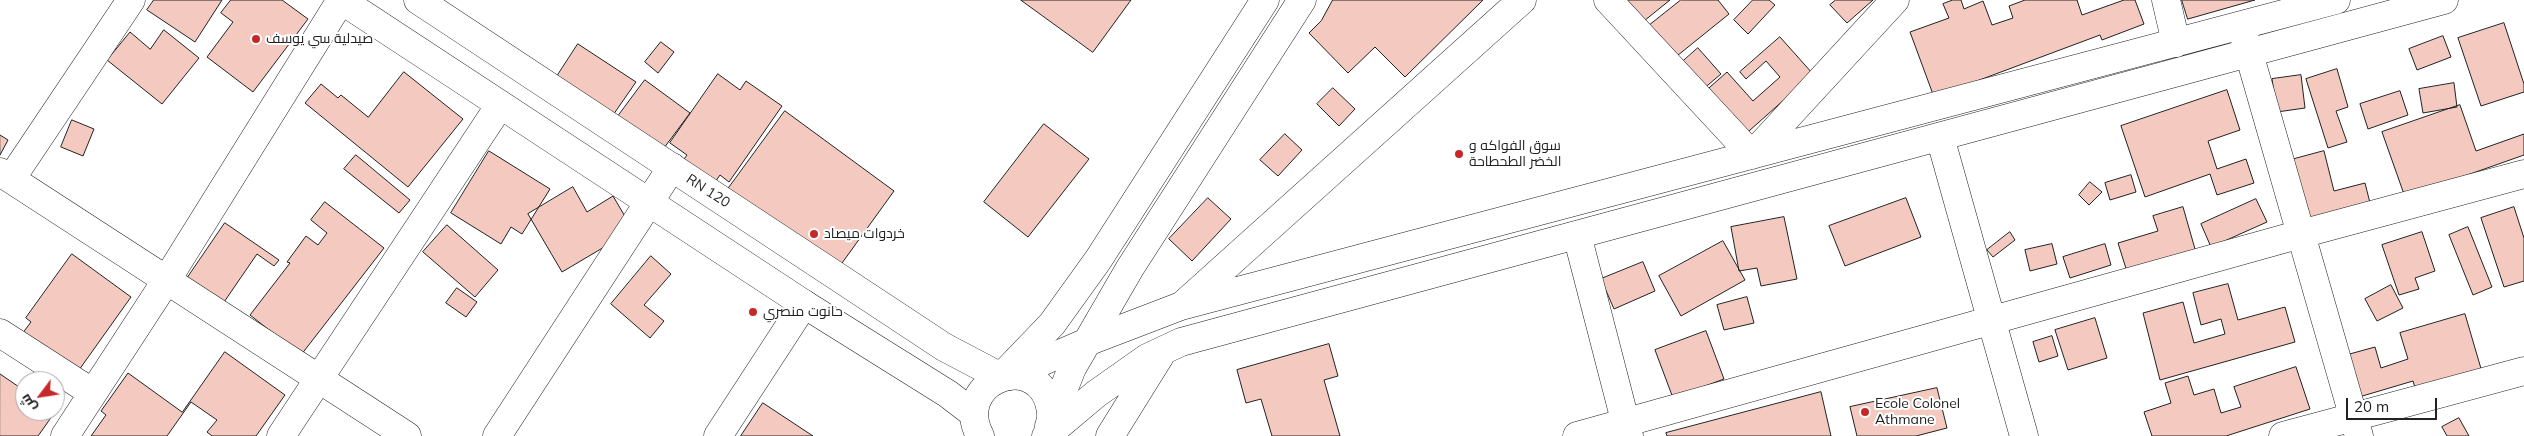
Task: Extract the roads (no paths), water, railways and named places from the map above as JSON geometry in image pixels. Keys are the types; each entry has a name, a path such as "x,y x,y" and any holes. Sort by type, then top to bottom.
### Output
{"street":[{"path":"131,0 5,176 407,436"},
{"path":"65,436 166,281 341,0 804,304 948,394 974,427"},
{"name":"RN 120","path":"418,0 944,347 1005,377 1024,378 1037,384 1046,394 1051,407 1047,431"},
{"path":"1005,377 1052,324 1098,260 1265,0"},
{"path":"1047,431 1072,368 1130,268 1302,0"},
{"path":"1181,306 1522,0"},
{"path":"1608,0 1752,155"},
{"path":"1752,155 1895,0"},
{"path":"2166,0 2176,42"},
{"path":"974,427 979,394 988,384 1087,342 1181,306 2336,0"},
{"path":"1047,431 1147,358 1182,342 2444,0"},
{"path":"2241,25 2356,426"},
{"path":"281,436 500,105"},
{"path":"1940,137 2024,436"},
{"path":"497,436 672,168"},
{"path":"1576,436 1628,429 1991,320 2524,174"},
{"path":"1577,235 1628,429"},
{"path":"718,436 804,304"},
{"path":"0,333 93,393"},
{"path":"1110,436 1163,351"},
{"path":"2283,436 2356,426 2524,371"}],"place":[{"name":"صيدلية سي يوسف","path":"256,39"},
{"name":"سوق الفواكه و الخضر الطحطاحة","path":"1459,154"},
{"name":"خردوات ميصاد","path":"814,234"},
{"name":"حانوت منصري","path":"753,312"},
{"name":"Ecole Colonel Athmane","path":"1865,412"}]}
